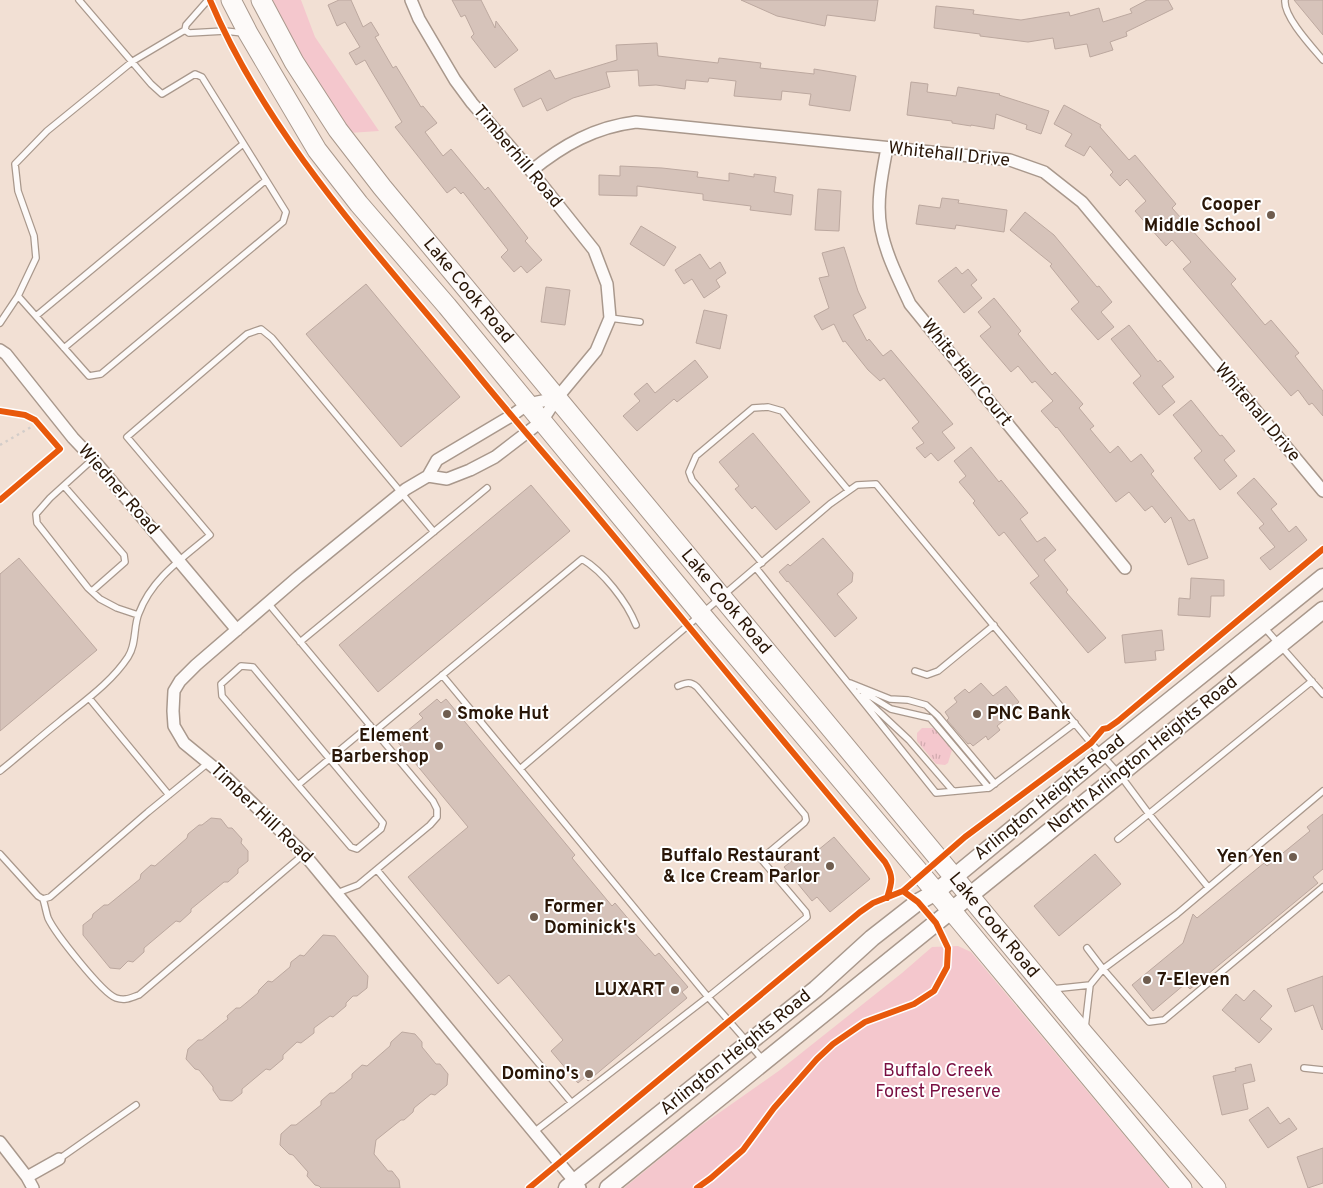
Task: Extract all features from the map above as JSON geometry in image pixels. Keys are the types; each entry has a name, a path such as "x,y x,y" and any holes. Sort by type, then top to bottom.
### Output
{"main road":[{"name":"Lake Cook Road","path":"231,0 248,33 317,150 359,204 936,892 962,902 1048,990 1216,1188"},
{"name":"Lake Cook Road","path":"261,0 294,62 338,130 382,187 954,877 962,902 1182,1188"},
{"name":"Arlington Heights Road","path":"574,1186 816,989 872,938 918,902 936,892 1323,577"},
{"name":"North Arlington Heights Road","path":"962,902 1323,610"},
{"name":"Arlington Heights Road","path":"608,1188 962,902"}],"street":[{"name":"Timberhill Road","path":"411,0 419,19 455,80 594,250 608,284 610,318 596,351 557,398"},
{"name":"Whitehall Drive","path":"531,171 552,154 591,133 614,125 636,122 1010,160 1044,172 1082,202 1323,491"},
{"name":"White Hall Court","path":"886,148 880,192 880,228 892,266 910,304 1125,568"},
{"name":"Wiedner Road","path":"0,350 6,354 73,438 93,459 237,630"},
{"name":"Timber Hill Road","path":"557,398 528,404 437,460 428,476 402,493 268,603 185,676 174,691 173,711 174,726 184,743 228,779 304,854 534,1132 574,1186"},
{"path":"428,476 446,479 470,470 495,457 542,422 557,398"},
{"path":"0,1142 27,1177 32,1188"},
{"path":"27,1177 59,1159"}],"lane":[{"path":"18,296 89,376 101,374 283,222 286,212 202,77 195,74 162,94 151,84 79,0"},
{"path":"0,323 18,296 36,258 34,236 18,191 15,164 47,131 132,61 185,30 186,25 208,0"},
{"path":"1285,0 1284,6 1301,35 1323,60"},
{"path":"185,30 189,33 225,31 248,33"},
{"path":"36,316 243,144"},
{"path":"64,348 266,180"},
{"path":"610,318 640,322"},
{"path":"0,771 89,698 112,676 129,656 136,635 138,615 146,596 157,581 210,535 128,437 247,334 261,330 272,338 434,532"},
{"path":"762,563 692,480 689,472 696,456 754,408 768,407 782,411 848,490"},
{"path":"93,459 36,514 37,523 43,533 100,599 108,604 138,615"},
{"path":"520,769 848,490 857,485 876,484 1120,775 1208,887"},
{"path":"64,486 124,555 125,562 120,568 92,591"},
{"path":"300,642 487,488"},
{"path":"375,731 582,559 593,566 616,592 630,610 636,625"},
{"path":"756,568 936,793 992,786 1075,723"},
{"path":"268,603 433,801 437,809 437,817 430,825 377,870 358,885 337,893"},
{"path":"915,671 927,675 938,671 994,625"},
{"path":"1263,626 1323,694"},
{"path":"241,666 253,667 383,823 381,829 357,849 350,847 298,786 222,696 221,684 241,666"},
{"path":"442,675 764,1062"},
{"path":"1118,840 1312,681"},
{"path":"534,1132 708,997 806,917 806,912 761,859 804,823 806,820 804,815 697,687 688,682 678,686"},
{"path":"848,683 890,699 908,700 926,705 938,716 992,786"},
{"path":"848,683 891,709 930,718 992,786"},
{"path":"848,683 909,740 953,791"},
{"path":"89,698 169,795"},
{"path":"298,786 370,725"},
{"path":"43,899 50,897 60,889 208,763"},
{"path":"1084,1034 1090,985 1103,969 1177,914 1323,790"},
{"path":"0,854 29,888 43,899 48,918 95,979 114,998 124,1000 138,995 304,854"},
{"path":"377,870 571,1102"},
{"path":"1087,948 1150,1022 1164,1020 1323,887"},
{"path":"1048,990 1090,985"},
{"path":"1304,1068 1323,1070"},
{"path":"59,1159 136,1105"}],"path":[{"path":"0,445 38,423"}],"green space":[{"path":"272,0 301,0 315,37 379,131 349,133 296,47"},
{"path":"922,728 934,728 952,750 948,763 945,765 936,764 917,741 917,733"},
{"name":"Buffalo Creek Forest Preserve","path":"958,946 971,952 1168,1188 624,1188 699,1127 780,1070 932,947"}],"building":[{"path":"339,0 351,0 363,27 371,22 379,35 375,37 393,68 396,66 421,107 423,106 437,123 425,132 443,156 451,149 485,190 488,187 528,238 525,241 542,260 527,273 521,266 514,272 501,257 508,250 463,192 461,194 455,187 447,193 395,127 402,122 365,60 356,65 349,53 360,47 345,22 337,26 328,5"},
{"path":"452,0 481,0 495,28 496,21 518,50 495,68 471,37 474,34 465,15 461,17"},
{"path":"741,0 878,0 875,21 827,15 825,26 777,16"},
{"path":"1147,0 1168,0 1173,9 1126,32 1127,36 1110,42 1113,50 1090,57 1087,44 1055,49 1053,38 1028,42 934,28 936,6 974,10 973,14 1021,20 1069,12 1070,16 1099,8 1103,22 1132,13 1130,9"},
{"path":"1294,0 1323,0 1323,35"},
{"path":"657,43 658,56 718,63 719,58 761,63 760,68 814,74 814,69 856,76 850,111 809,105 811,94 782,91 781,100 734,96 736,81 709,78 708,82 686,80 685,89 656,85 639,86 638,70 606,72 610,87 573,98 547,111 541,98 523,107 514,89 550,70 555,79 617,60 616,45"},
{"path":"911,82 928,84 927,92 956,96 958,87 1000,94 1049,111 1041,134 1026,129 1027,125 996,114 994,129 907,115"},
{"path":"1064,105 1101,125 1100,127 1129,160 1135,155 1176,204 1172,208 1236,279 1231,284 1265,325 1271,320 1299,353 1295,356 1323,391 1323,416 1312,403 1309,405 1298,390 1291,396 1183,269 1191,262 1172,240 1166,246 1135,211 1146,201 1127,179 1120,186 1110,175 1113,172 1090,146 1084,156 1065,146 1072,134 1054,124"},
{"path":"620,166 698,172 697,177 729,181 729,173 754,177 754,174 776,177 774,192 793,195 791,215 750,210 751,206 703,200 703,194 637,186 637,196 599,195 599,175 620,176"},
{"path":"818,189 841,191 839,231 815,230"},
{"path":"942,198 959,200 958,203 1007,210 1004,232 956,225 955,229 916,224 919,205 940,208"},
{"path":"1025,212 1054,235 1097,287 1099,286 1112,302 1101,312 1114,327 1098,340 1071,309 1079,302 1050,266 1052,264 1010,230"},
{"path":"641,226 676,247 664,266 630,244"},
{"path":"844,247 858,291 866,308 853,315 867,341 869,339 883,356 891,350 953,424 942,432 955,448 938,461 931,453 925,458 916,448 924,443 912,428 919,422 884,378 880,381 868,370 845,341 843,342 834,324 822,330 814,316 829,308 819,278 829,276 822,253"},
{"path":"700,254 710,269 720,262 726,273 716,280 720,287 704,298 692,279 684,284 675,270"},
{"path":"956,267 962,274 968,269 977,280 971,285 982,298 964,313 938,281"},
{"path":"366,284 460,397 401,447 306,334"},
{"path":"546,287 570,290 565,325 541,322"},
{"path":"994,298 1021,331 1018,334 1052,375 1055,372 1083,404 1079,408 1094,426 1090,429 1110,453 1118,446 1131,462 1141,454 1154,471 1151,474 1189,521 1194,519 1208,558 1188,565 1171,517 1165,523 1152,506 1145,511 1129,492 1116,502 1057,427 1041,411 1053,401 1035,381 1032,383 1018,366 1011,372 980,336 991,327 978,312"},
{"path":"704,310 727,315 720,349 696,343"},
{"path":"1129,325 1158,362 1160,360 1174,377 1162,386 1175,402 1159,415 1133,383 1141,376 1111,339"},
{"path":"695,360 708,377 677,402 674,399 637,431 623,416 640,401 634,394 647,383 655,393"},
{"path":"1191,400 1220,436 1222,435 1235,451 1224,460 1237,476 1220,490 1194,458 1202,451 1173,415"},
{"path":"753,433 810,502 776,530 755,506 752,509 735,489 739,486 719,462"},
{"path":"971,447 999,482 1001,480 1028,513 1020,519 1037,542 1045,537 1056,550 1044,560 1068,590 1066,592 1106,638 1088,653 1030,583 1039,576 1004,532 999,536 973,503 975,501 959,482 966,476 954,461"},
{"path":"1254,478 1277,504 1271,509 1289,532 1296,526 1307,540 1270,570 1260,558 1275,547 1259,528 1264,524 1237,493"},
{"path":"531,485 570,531 378,692 339,645"},
{"path":"823,538 853,573 852,582 837,594 857,618 835,637 779,572 788,564 790,566"},
{"path":"19,558 97,650 0,731 0,574"},
{"path":"1191,578 1224,580 1224,596 1211,596 1210,617 1178,615 1179,598 1190,599"},
{"path":"1162,630 1164,650 1155,651 1156,660 1125,663 1122,635"},
{"name":"PNC Bank","path":"981,683 993,696 1006,686 1019,702 1007,713 1009,716 997,726 1000,730 988,740 986,736 973,746 970,743 968,744 947,720 949,718 945,712 957,702 954,698 965,689 969,693"},
{"name":"Former Dominick's","path":"437,699 441,703 446,699 575,855 572,858 612,906 615,903 636,928 633,931 655,956 659,953 688,987 682,992 687,998 588,1081 585,1077 578,1083 551,1051 563,1040 509,975 498,984 408,877 468,827 396,740 423,718 419,714"},
{"path":"1323,814 1323,869 1313,877 1318,883 1190,989 1185,984 1153,1011 1132,985 1183,943 1193,914 1197,918 1264,863 1267,866 1310,831 1307,827"},
{"path":"211,818 221,819 228,828 232,828 242,839 241,843 248,851 248,861 238,869 238,873 228,882 224,882 191,909 191,912 180,922 176,921 144,948 144,952 133,962 128,961 120,969 110,968 83,935 83,925 104,905 108,905 140,879 141,874 151,865 155,866 187,838 188,834"},
{"path":"834,837 870,879 830,912 817,897 812,901 784,867 801,854 806,860"},
{"path":"1095,854 1121,884 1059,936 1034,906"},
{"path":"323,935 335,936 368,976 367,988 357,996 353,996 346,1003 346,1006 333,1017 330,1016 314,1028 314,1033 301,1043 297,1042 283,1055 283,1059 270,1070 266,1069 242,1089 242,1093 232,1101 220,1100 213,1087 199,1070 195,1069 186,1059 188,1049 228,1019 227,1016 258,993 268,981 272,982 290,967 291,962 300,955 304,956"},
{"path":"1323,976 1322,1030 1313,1005 1295,1012 1287,989"},
{"path":"1254,990 1272,1006 1260,1019 1272,1029 1259,1043 1222,1010 1236,994 1244,1001"},
{"path":"402,1032 415,1034 422,1042 422,1047 436,1064 440,1064 448,1074 447,1085 435,1095 431,1094 414,1108 413,1112 404,1120 401,1120 376,1140 374,1154 388,1171 392,1171 399,1180 400,1188 321,1188 315,1185 307,1176 308,1172 293,1155 289,1154 280,1145 281,1134 291,1125 296,1125 321,1105 321,1101 352,1078 352,1074 362,1065 367,1066 390,1046 391,1042"},
{"path":"1251,1064 1255,1081 1243,1084 1248,1109 1222,1115 1213,1076 1236,1071 1235,1068"},
{"path":"1268,1107 1280,1124 1289,1118 1297,1129 1268,1148 1249,1120"},
{"path":"1323,1148 1323,1183 1308,1188 1297,1157"}],"cycle path":[{"path":"210,0 234,50 292,145 360,234 885,862 890,872 891,880 887,898"},
{"path":"0,411 25,415 35,420 60,449 0,500"},
{"path":"529,1188 860,912 873,903 903,891 965,837 1091,743 1103,729 1118,721 1323,549"},
{"path":"697,1188 743,1150 774,1108 817,1059 833,1044 865,1022 914,1004 934,991 947,967 948,948 936,923 918,902 903,891"}],"place":[{"name":"Cooper Middle School","path":"1271,215"},
{"name":"Smoke Hut","path":"447,714"},
{"name":"PNC Bank","path":"977,714"},
{"name":"Element Barbershop","path":"439,746"},
{"name":"Yen Yen","path":"1293,857"},
{"name":"Buffalo Restaurant & Ice Cream Parlor","path":"830,866"},
{"name":"Former Dominick's","path":"534,917"},
{"name":"7-Eleven","path":"1147,980"},
{"name":"LUXART","path":"675,990"},
{"name":"Domino's","path":"589,1074"}]}
